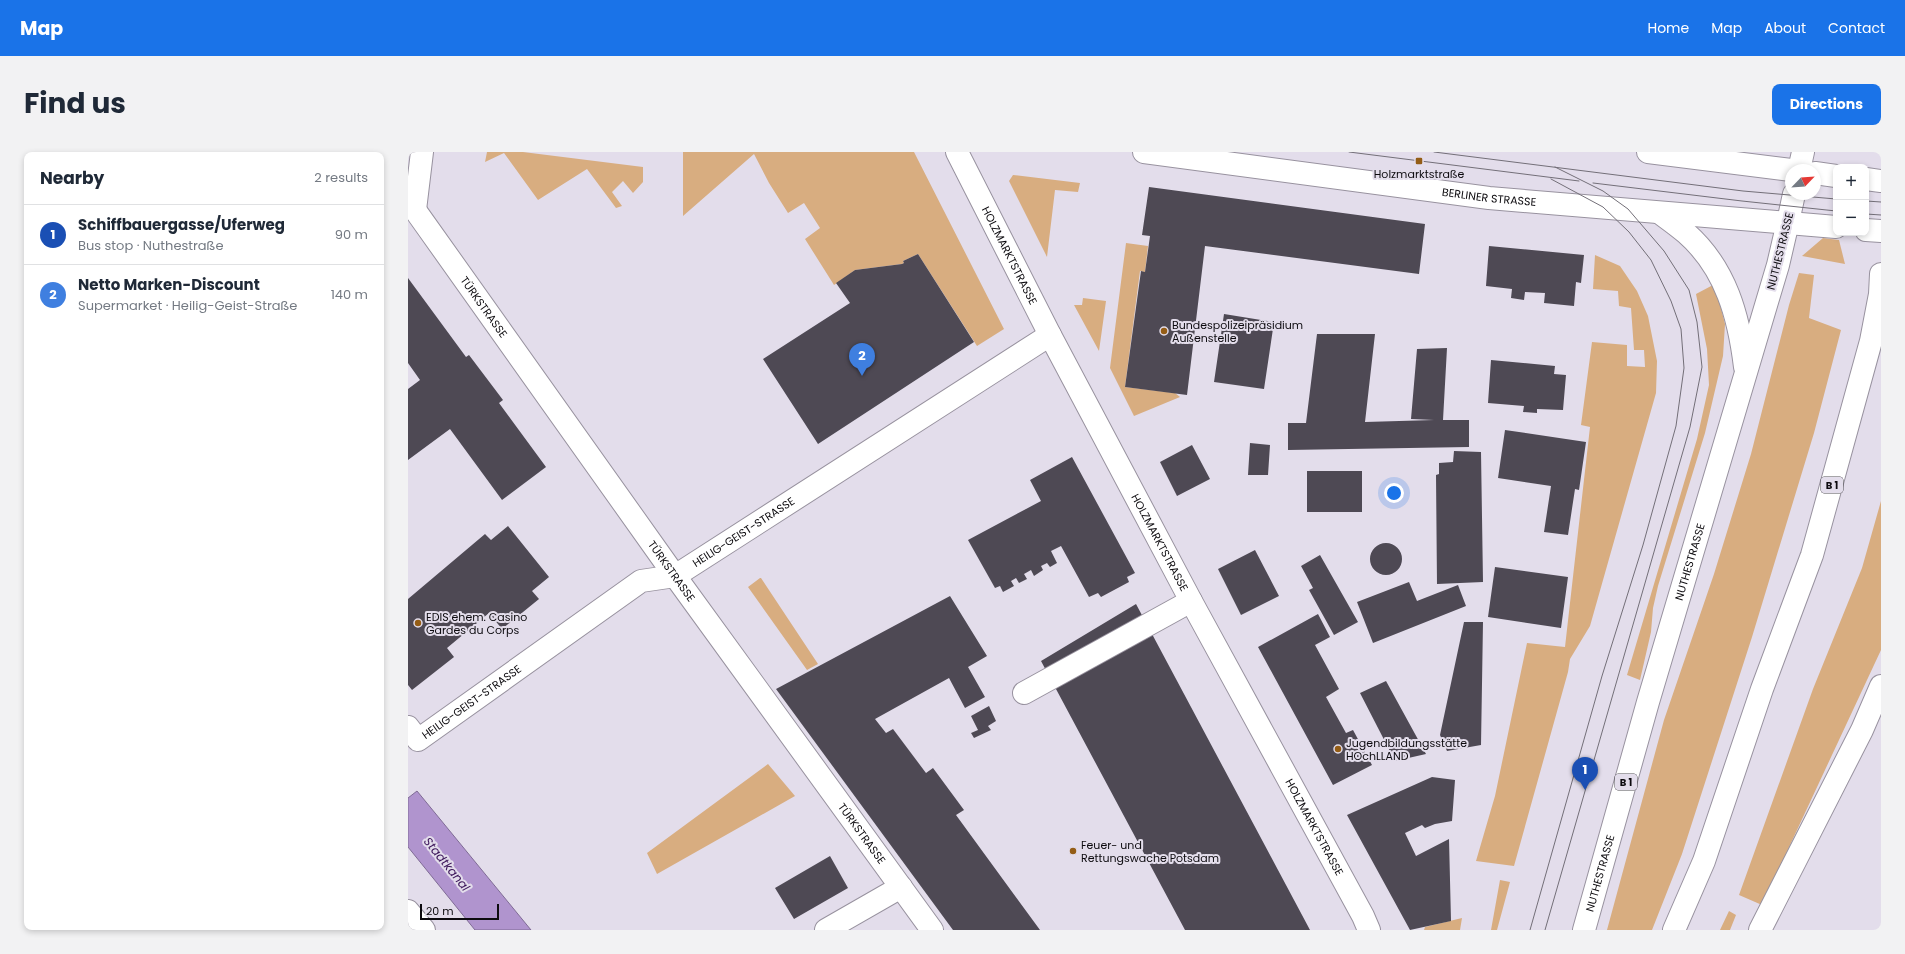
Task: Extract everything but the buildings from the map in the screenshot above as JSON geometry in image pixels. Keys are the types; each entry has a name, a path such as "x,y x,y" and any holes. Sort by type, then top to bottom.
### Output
{"main road":[{"name":"TÜRKSTRASSE","path":"422,152 412,206 675,576 932,930"},
{"name":"HOLZMARKTSTRASSE","path":"957,152 1050,335 1191,601 1338,869 1369,930"},
{"name":"BERLINER STRASSE","path":"1144,152 1489,198 1660,213 1833,226"},
{"path":"1648,152 1785,169"},
{"path":"1800,164 1803,152"},
{"path":"1821,174 1833,176"},
{"path":"1869,179 1881,181"},
{"name":"NUTHESTRASSE","path":"1584,930 1668,634 1778,266 1793,200"},
{"path":"1660,213 1687,234 1704,252 1718,272 1731,298 1741,336 1746,376"},
{"path":"1869,230 1881,231"},
{"name":"B 1","path":"1674,930 1704,861 1762,689 1812,555 1871,341 1880,294 1881,274"},
{"name":"HEILIG-GEIST-STRASSE","path":"413,734 641,581 675,576 1050,335"},
{"path":"1024,693 1191,601"},
{"path":"1760,930 1862,730 1881,686"},
{"path":"826,930 901,887"},
{"path":"408,911 424,930"}],"shaded area":[{"path":"487,152 523,152 643,167 643,182 633,193 623,181 612,192 622,206 616,208 587,169 538,200 504,153 485,162"},
{"path":"683,152 914,152 1004,329 977,346 918,254 903,261 904,263 902,264 855,270 834,285 805,239 820,228 804,203 788,213 769,183 754,154 683,216"},
{"path":"1013,175 1080,183 1078,192 1055,190 1047,257 1009,181"},
{"path":"1823,238 1839,240 1845,264 1802,256"},
{"path":"1126,243 1148,246 1145,272 1140,271 1125,387 1175,393 1180,397 1134,416 1110,368"},
{"path":"1595,255 1620,266 1637,291 1648,316 1657,361 1656,393 1590,626 1570,659 1568,672 1514,866 1476,861 1495,796 1527,643 1565,647 1590,427 1581,425 1592,342 1627,345 1627,366 1645,367 1644,350 1634,350 1631,308 1619,306 1618,291 1593,289"},
{"path":"1799,273 1814,275 1809,318 1841,330 1814,433 1752,637 1682,854 1652,930 1607,930 1664,720 1714,574 1751,454 1789,305"},
{"path":"1713,285 1719,300 1725,324 1723,356 1705,433 1658,586 1653,608 1651,632 1640,680 1627,675 1697,439 1709,385 1707,349 1696,294"},
{"path":"1083,298 1106,301 1099,351 1074,305 1082,305"},
{"path":"1881,501 1881,650 1762,905 1739,895 1813,689 1862,568"},
{"path":"760,578 818,664 807,670 748,587"},
{"path":"768,764 795,796 657,874 647,853"},
{"path":"1500,880 1510,882 1497,930 1491,930"},
{"path":"1729,911 1736,915 1730,930 1720,930"},
{"path":"1462,918 1460,930 1424,930 1425,927"}],"water":[{"name":"Stadtkanal","path":"417,791 531,930 475,930 408,847 408,798"}],"tram line":[{"path":"1349,152 1579,181"},
{"path":"1434,152 1743,191 1833,199"},
{"path":"1545,930 1690,427 1702,367 1697,322 1689,290 1664,251 1628,209 1603,191 1555,167"},
{"path":"1530,930 1602,676 1643,545 1676,426 1684,368 1681,329 1671,301 1651,260 1629,232 1603,207 1551,179"},
{"path":"1593,183 1833,211"},
{"path":"1869,201 1881,202"},
{"path":"1869,214 1881,215"}],"place":[{"name":"Holzmarktstraße","path":"1419,161"},
{"name":"Bundespolizeipräsidium Außenstelle","path":"1164,331"},
{"name":"Netto Marken-Discount","path":"862,376"},
{"name":"EDIS ehem. Casino Gardes du Corps","path":"418,623"},
{"name":"Jugendbildungsstätte HOchLLAND","path":"1338,749"},
{"name":"Schiffbauergasse/Uferweg","path":"1585,790"},
{"name":"Feuer- und Rettungswache Potsdam","path":"1073,851"}]}
